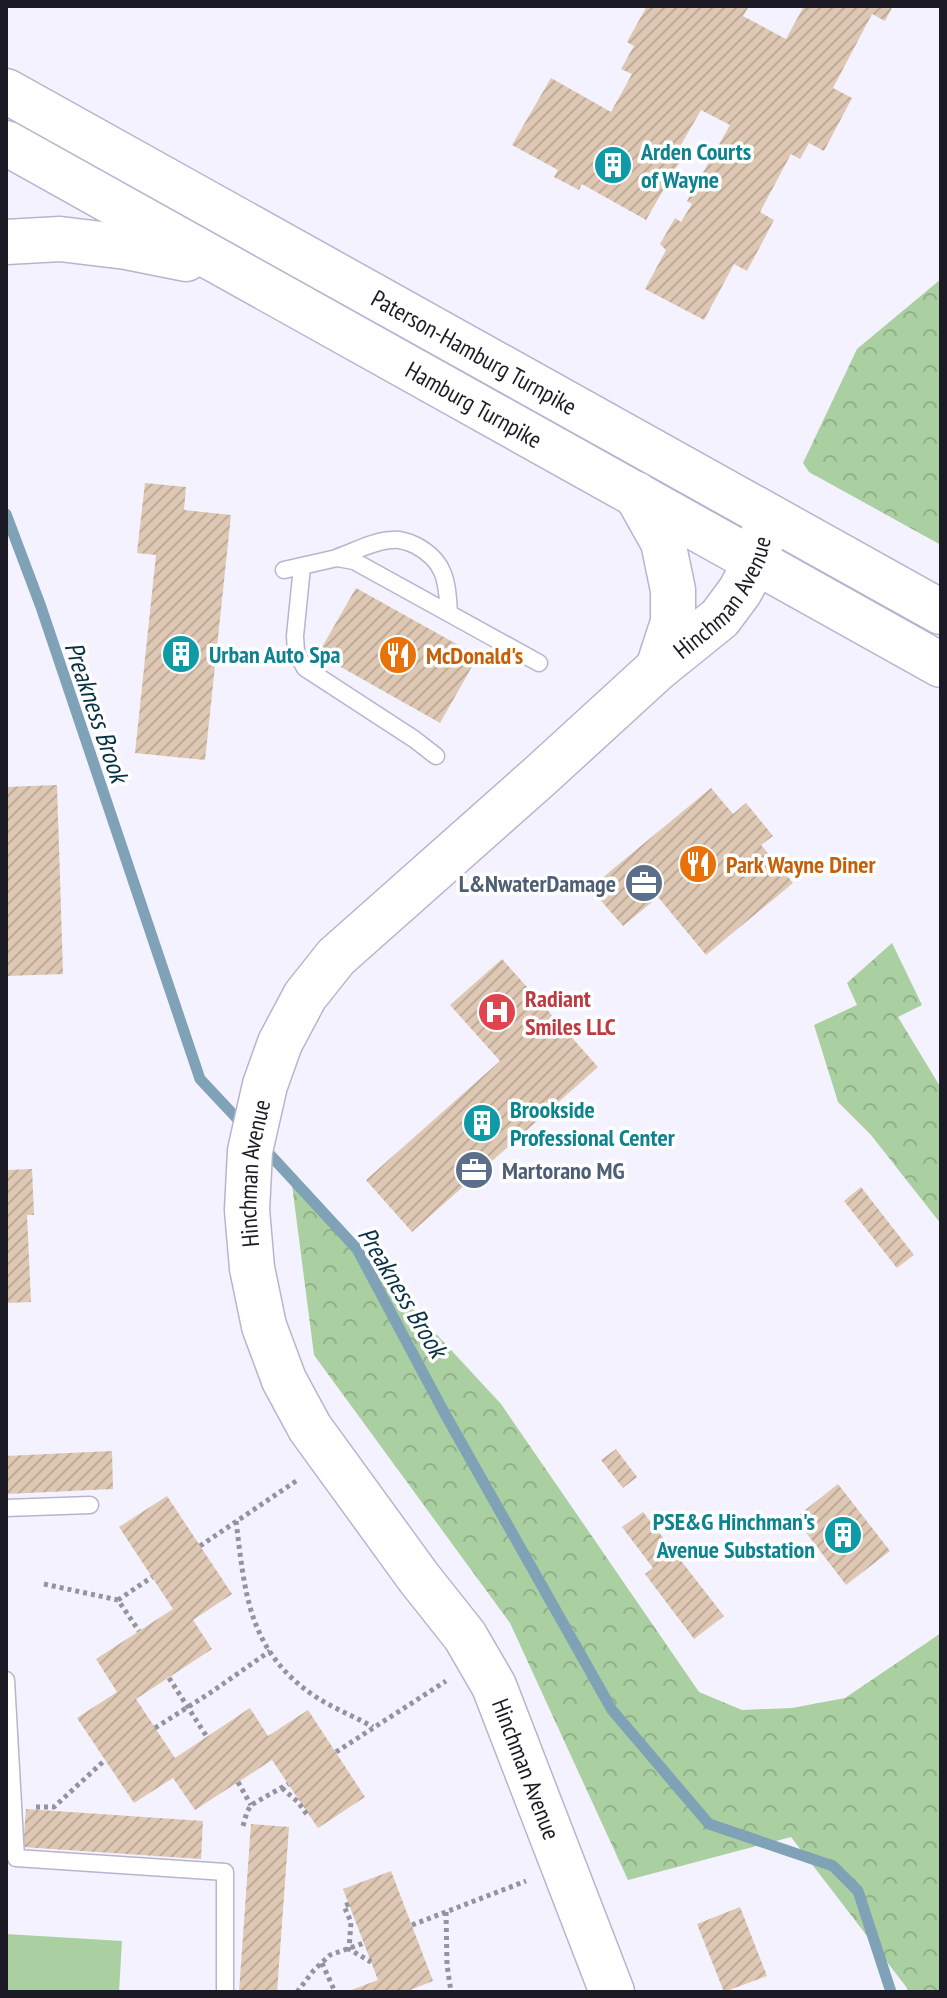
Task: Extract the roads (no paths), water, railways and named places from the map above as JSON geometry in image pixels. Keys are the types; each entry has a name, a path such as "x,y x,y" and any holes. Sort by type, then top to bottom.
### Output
{"main road":[{"name":"Paterson-Hamburg Turnpike","path":"6,91 941,612"},
{"name":"Hamburg Turnpike","path":"6,143 941,665"},
{"path":"6,242 60,239 126,247 226,267"},
{"name":"Hinchman Avenue","path":"636,494 663,542 673,590 673,622 658,668"},
{"name":"Hinchman Avenue","path":"612,1992 494,1686 465,1636 310,1428 284,1380 264,1326 252,1268 247,1210 255,1130 265,1085 280,1043 305,996 336,957 658,668 720,618 740,591 756,561 768,516"}],"lane":[{"path":"284,570 337,558 390,540 408,541 435,558 444,572 449,613"},
{"path":"337,558 354,561 539,663"},
{"path":"302,567 295,636 296,652 305,668 436,756"},
{"path":"6,1508 90,1505"},
{"path":"6,1680 10,1822 16,1858 225,1872 225,1992"}],"waterway":[{"name":"Preakness Brook","path":"6,514 41,607 200,1079 245,1127"},
{"name":"Preakness Brook","path":"262,1146 357,1249 445,1414 612,1710 709,1824 833,1866 858,1891 891,1992"}],"place":[{"name":"Arden Courts of Wayne","path":"613,165"},
{"name":"Urban Auto Spa","path":"181,654"},
{"name":"McDonald's","path":"398,655"},
{"name":"Park Wayne Diner","path":"698,864"},
{"name":"L&NwaterDamage","path":"644,883"},
{"name":"Radiant Smiles LLC","path":"497,1012"},
{"name":"Brookside Professional Center","path":"482,1123"},
{"name":"Martorano MG","path":"474,1170"},
{"name":"PSE&G Hinchman's Avenue Substation","path":"843,1535"}]}
